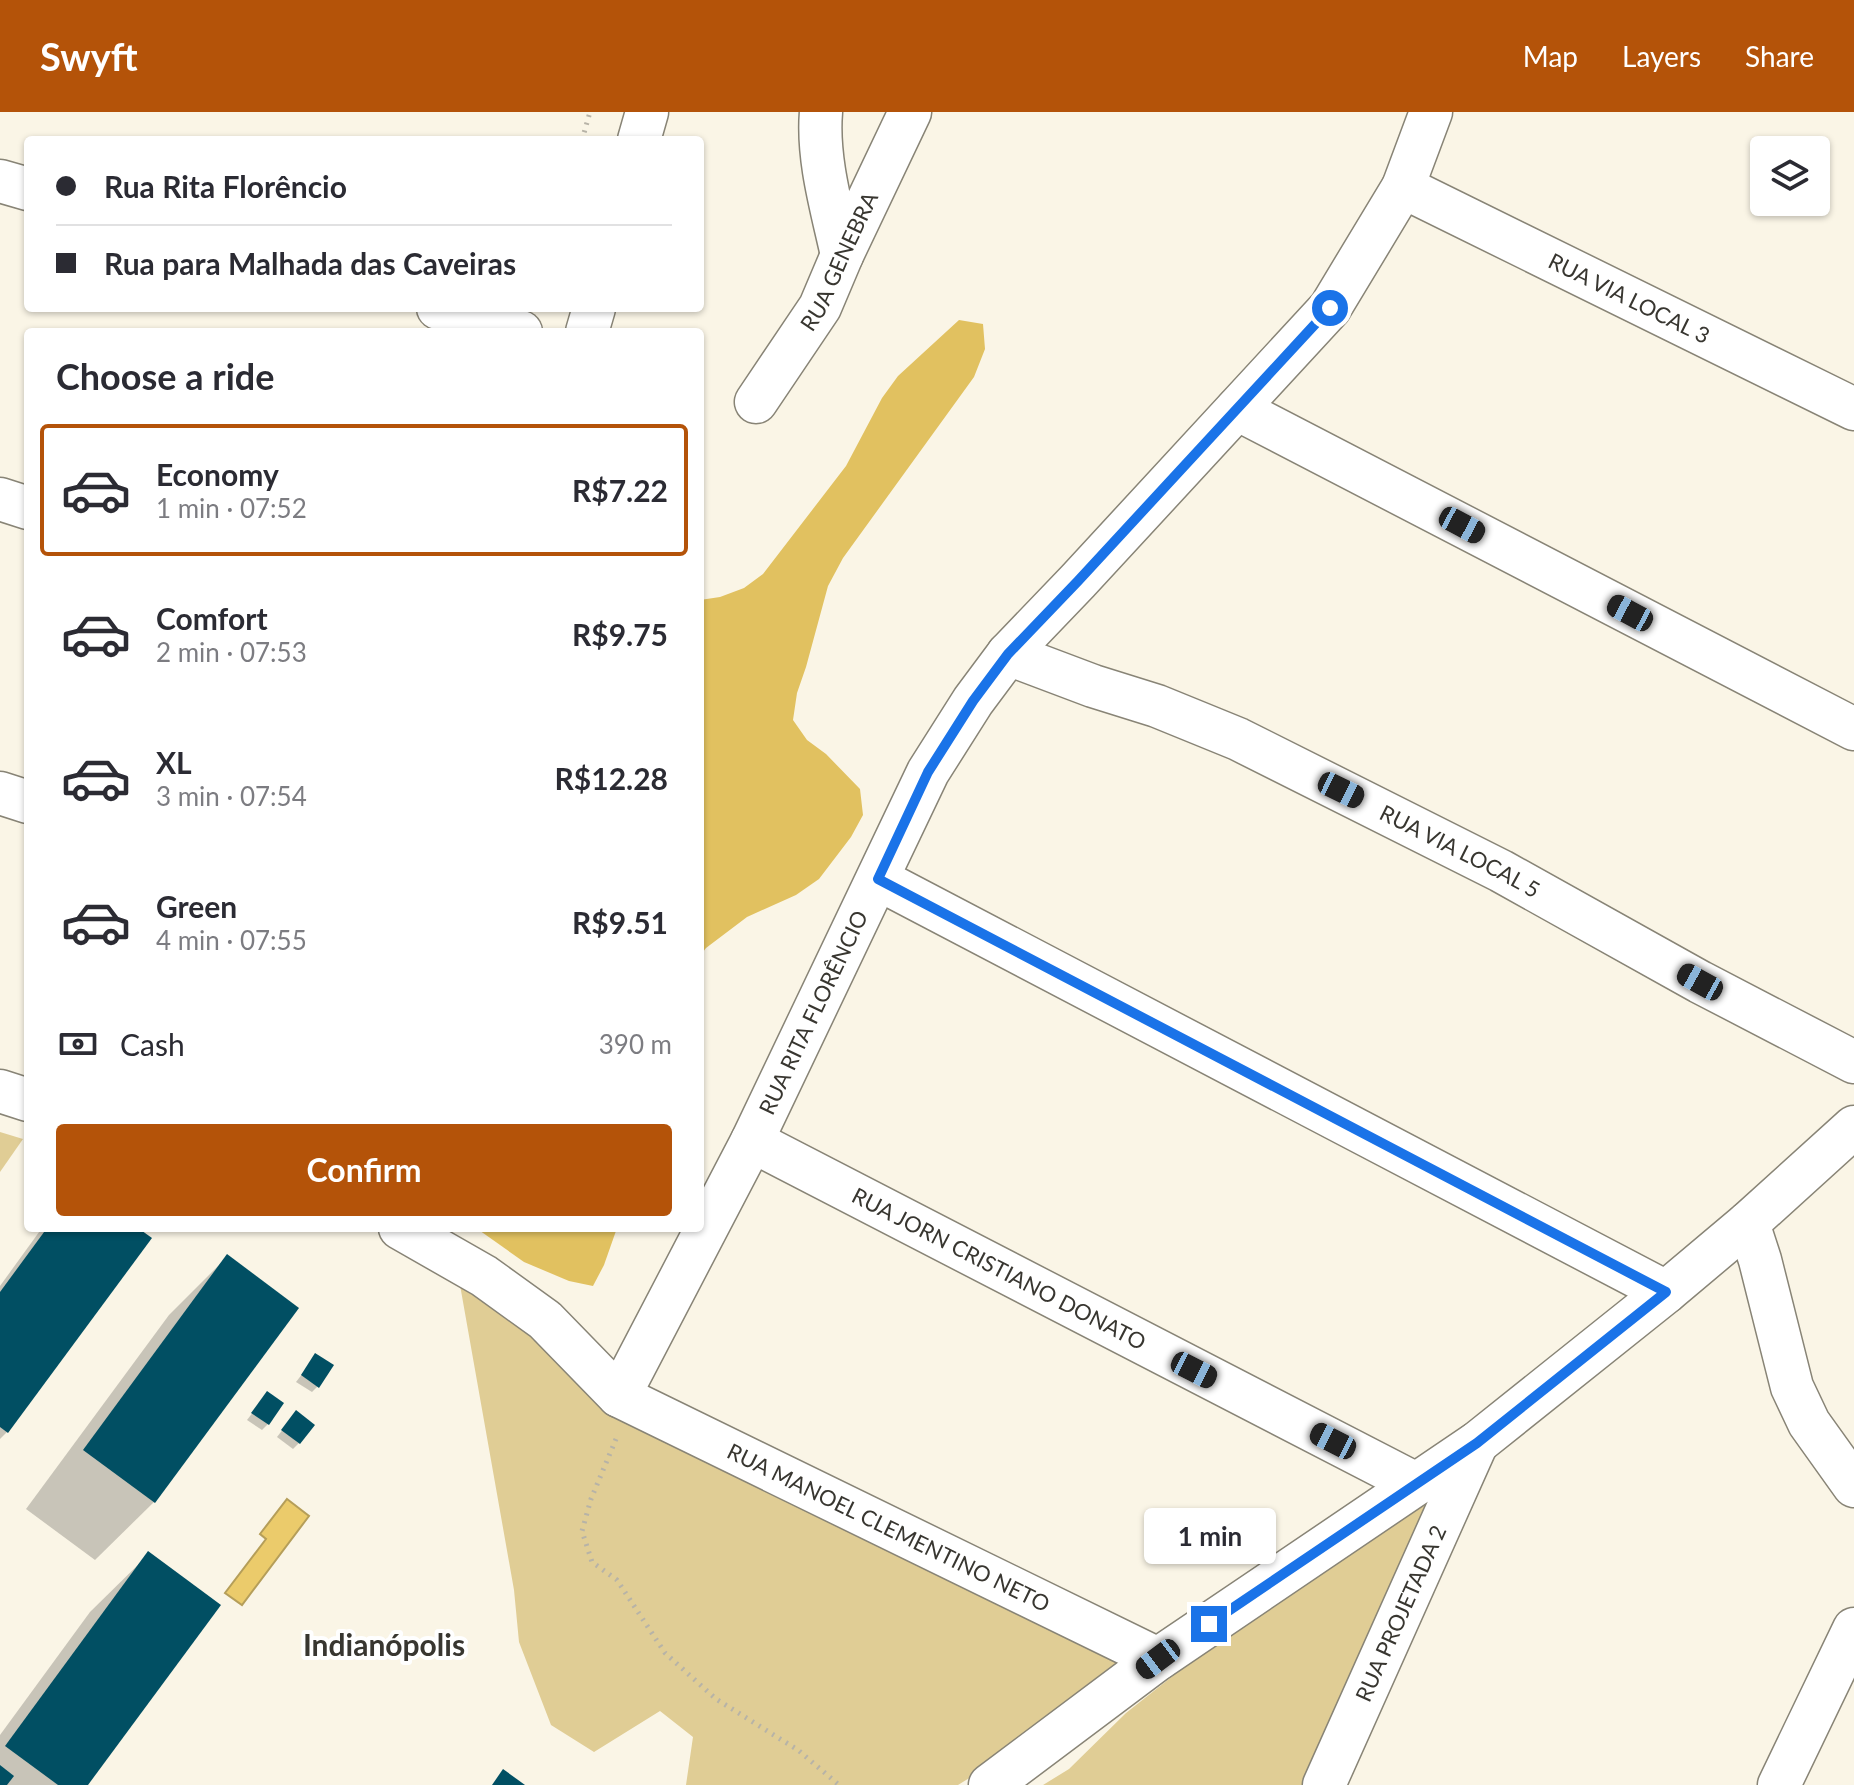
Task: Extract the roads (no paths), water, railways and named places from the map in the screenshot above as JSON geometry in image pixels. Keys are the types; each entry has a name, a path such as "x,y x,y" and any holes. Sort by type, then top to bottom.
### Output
{"street":[{"path":"640,136 647,112"},
{"path":"821,112 820,132 826,178 842,255"},
{"name":"RUA GENEBRA","path":"756,402 820,307 910,112"},
{"name":"RUA RITA FLORÊNCIO","path":"626,1399 928,772 973,701 1008,654 1330,308 1403,187 1431,112"},
{"path":"0,181 24,188"},
{"name":"RUA VIA LOCAL 3","path":"1403,187 1854,409"},
{"path":"452,312 507,328"},
{"path":"1237,409 1854,729"},
{"path":"0,499 24,507"},
{"name":"RUA VIA LOCAL 5","path":"1008,654 1157,706 1238,739 1501,871 1700,982 1854,1062"},
{"path":"0,793 24,801"},
{"path":"878,879 1666,1292"},
{"path":"0,1091 24,1099"},
{"path":"990,1785 1158,1659 1477,1443 1666,1292 1854,1127"},
{"name":"RUA JORN CRISTIANO DONATO","path":"752,1141 1416,1484"},
{"path":"1748,1223 1792,1387 1809,1423 1854,1486"},
{"name":"RUA MANOEL CLEMENTINO NETO","path":"407,1232 484,1276 545,1320 626,1399 1158,1659"},
{"name":"RUA PROJETADA 2","path":"1324,1785 1477,1443"},
{"path":"1779,1785 1854,1629"}],"district":[{"name":"Indianópolis","path":"384,1646"}]}
